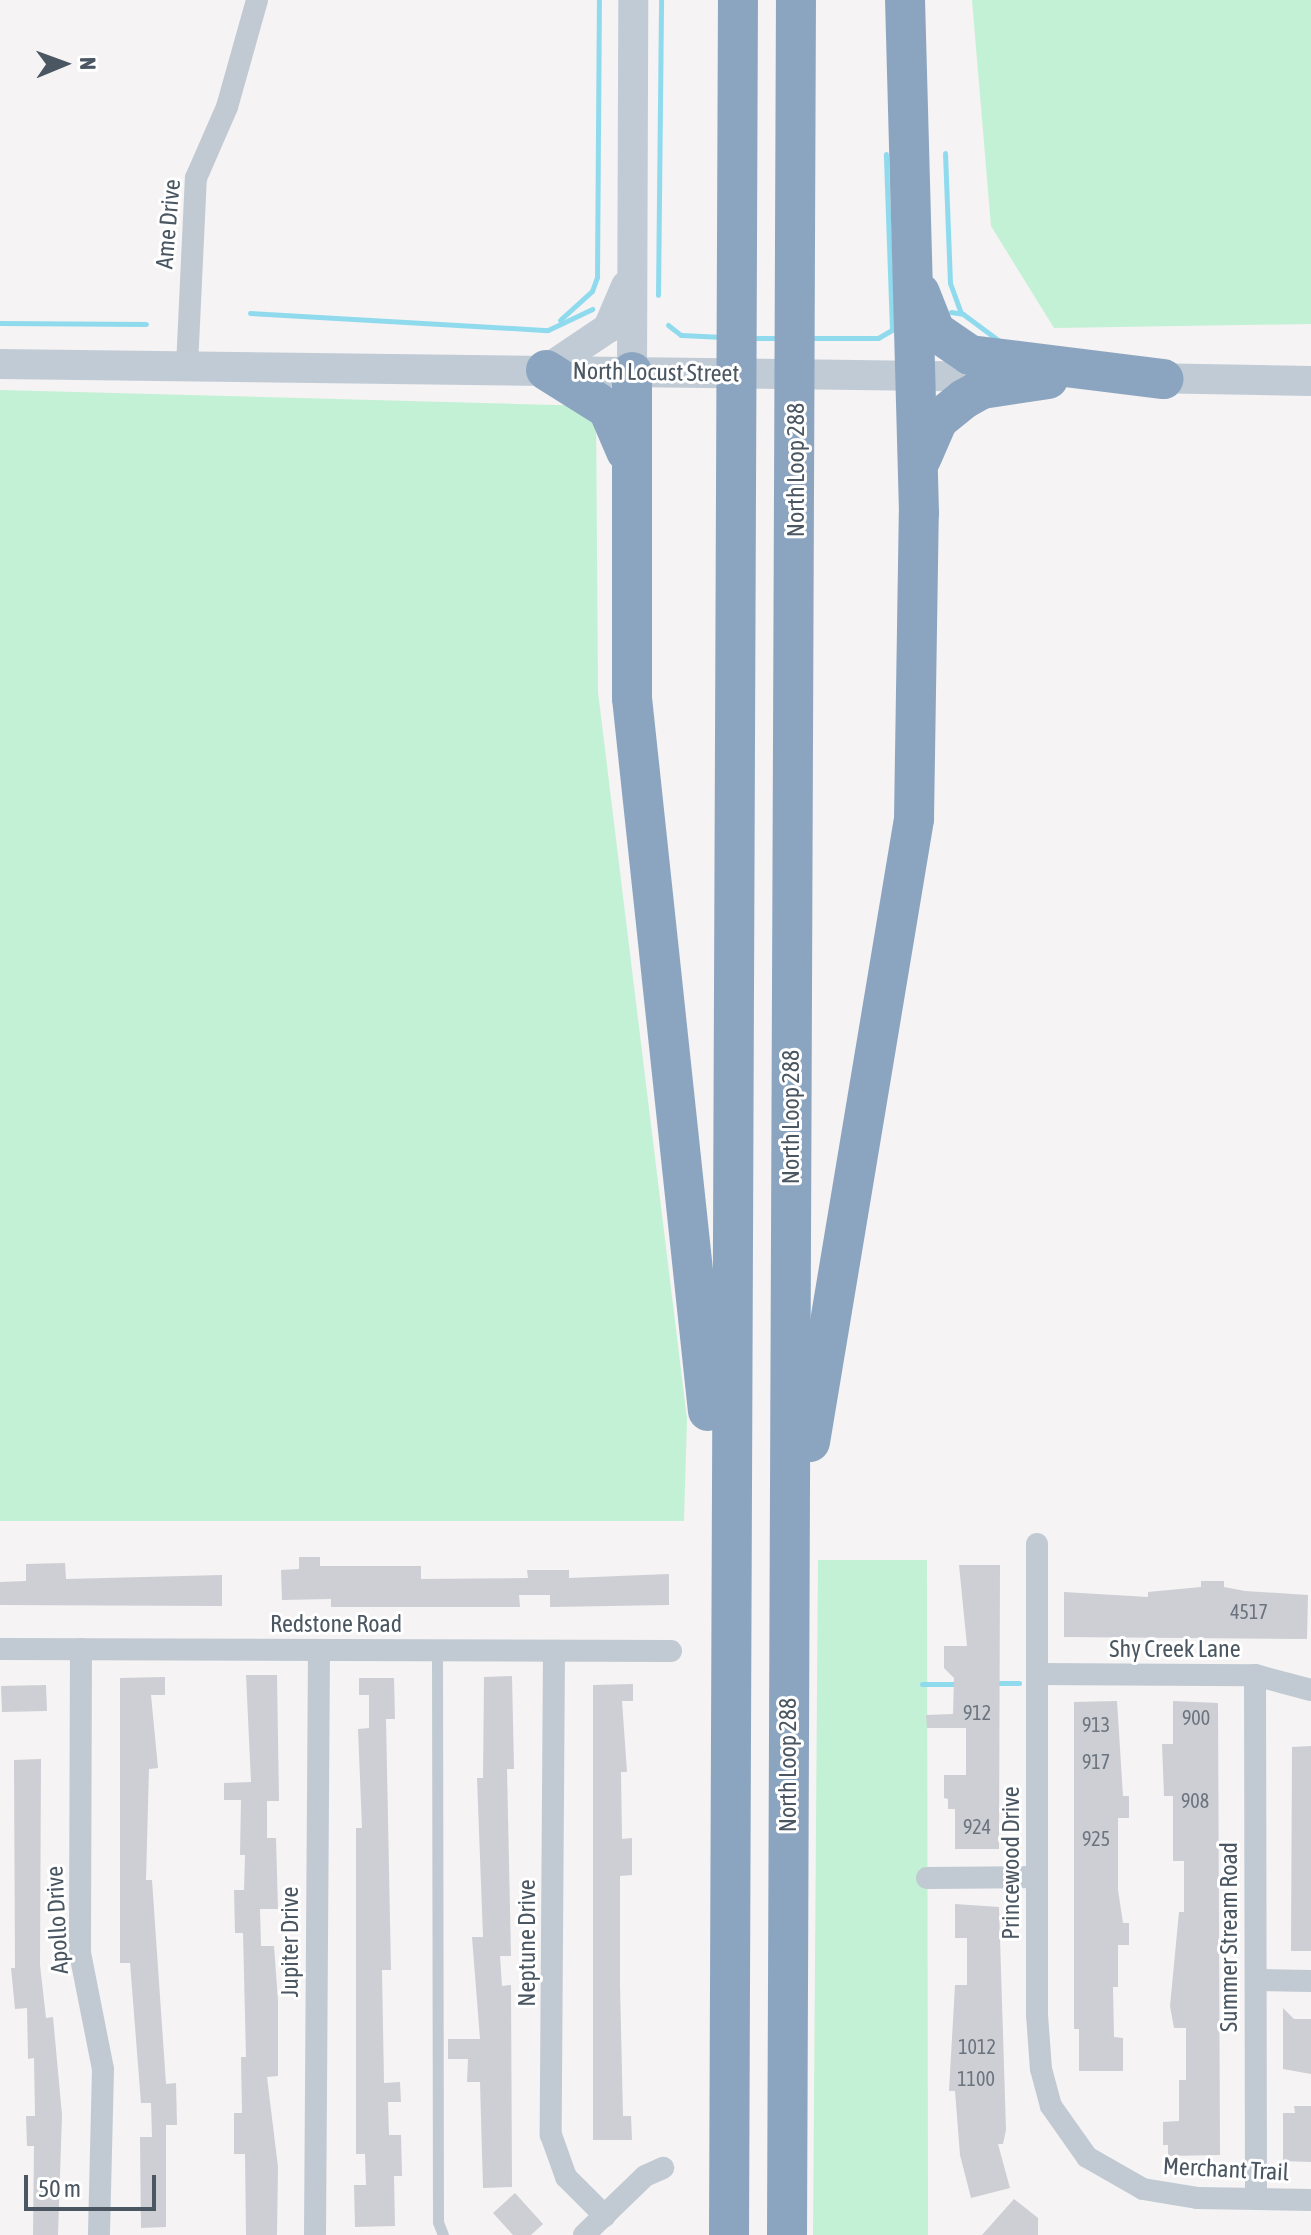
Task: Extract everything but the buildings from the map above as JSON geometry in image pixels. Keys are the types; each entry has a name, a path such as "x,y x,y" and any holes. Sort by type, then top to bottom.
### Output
{"highway":[{"path":"729,2235 738,0"},
{"name":"North Loop 288","path":"787,2235 796,0"},
{"path":"789,1689 813,1413 914,819 919,467 905,0"},
{"path":"914,244 924,313 945,343 960,352 1164,379"},
{"path":"546,370 608,409 631,465"},
{"path":"632,372 632,698 706,1371 717,1762 730,1897"},
{"path":"919,467 927,437 964,399 1008,383 1066,378"}],"main road":[{"path":"632,372 633,0"},
{"path":"546,370 608,328 633,265"},
{"name":"North Locust Street","path":"0,364 1311,381"}],"street":[{"name":"Ame Drive","path":"187,366 196,178 227,107 257,0"},
{"name":"Princewood Drive","path":"1037,1544 1037,1877 1041,2069 1057,2118 1096,2164"},
{"name":"Redstone Road","path":"0,1649 671,1651"},
{"name":"Apollo Drive","path":"81,1649 80,1953 103,2069 99,2235"},
{"name":"Jupiter Drive","path":"315,2235 319,1650"},
{"name":"Neptune Drive","path":"554,1651 551,2135 566,2177 605,2216"},
{"name":"Shy Creek Lane","path":"1037,1674 1255,1675 1311,1690"},
{"name":"Summer Stream Road","path":"1255,1675 1256,2199"},
{"path":"927,1878 1037,1877"},
{"path":"1256,1980 1311,1981"},
{"name":"Merchant Trail","path":"1096,2164 1123,2181 1164,2194 1311,2200"},
{"path":"584,2235 645,2176 663,2168"}],"lane":[{"path":"437,1651 438,2222 443,2235"}],"green space":[{"path":"972,0 1311,0 1311,324 1054,328 991,226"},
{"path":"0,390 596,406 598,692 687,1419 684,1521 0,1521"},
{"path":"818,1560 927,1560 928,2235 813,2235"}],"waterway":[{"path":"560,320 592,291 597,277 599,0"},
{"path":"658,295 661,0"},
{"path":"945,153 950,283 961,313"},
{"path":"809,338 878,338 892,330 886,154"},
{"path":"250,313 548,330 592,309"},
{"path":"951,312 963,314 998,340"},
{"path":"0,323 146,324"},
{"path":"668,325 681,335 723,337"},
{"path":"753,338 779,338"},
{"path":"996,1683 1019,1683"},
{"path":"922,1684 958,1684"}]}
